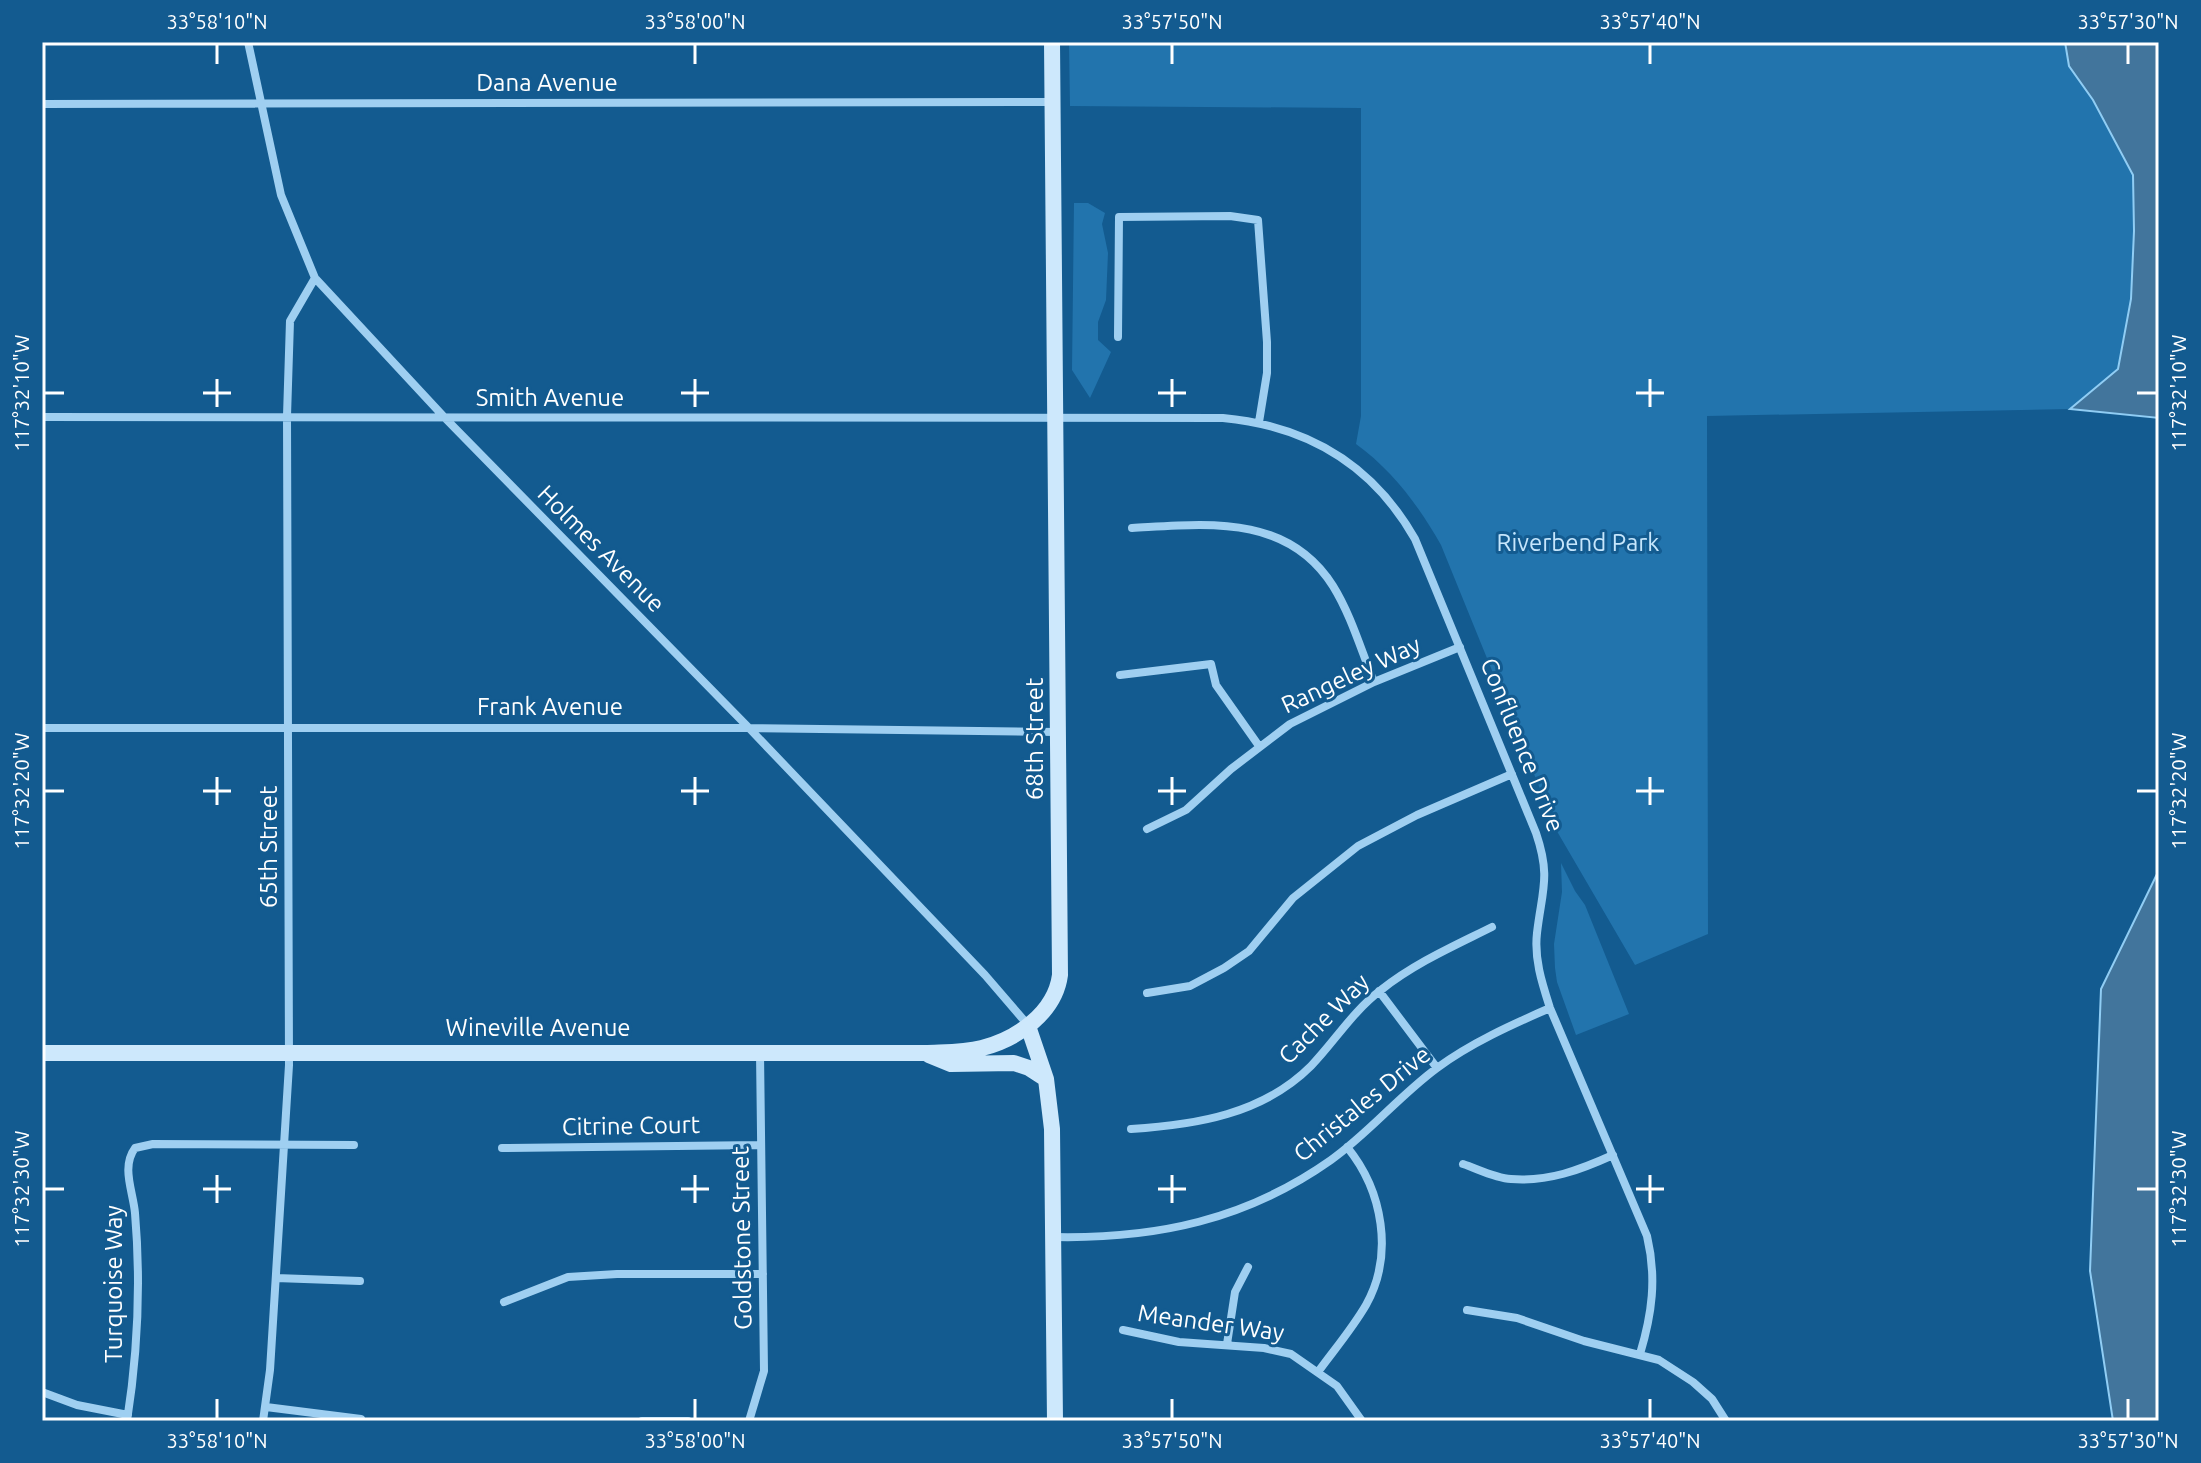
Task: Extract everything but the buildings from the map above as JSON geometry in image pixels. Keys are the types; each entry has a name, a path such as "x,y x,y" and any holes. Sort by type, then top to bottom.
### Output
{"street":[{"name":"Holmes Avenue","path":"248,42 281,195 315,278 445,418 749,728 985,975 1028,1026"},
{"name":"68th Street","path":"1028,1026 1052,1001 1060,975 1052,42"},
{"name":"Dana Avenue","path":"42,104 1053,102"},
{"path":"1118,337 1119,217 1230,216 1258,220 1267,342 1267,373 1259,422"},
{"name":"65th Street","path":"263,1421 276,1278 289,1054 287,416 290,321 315,278"},
{"name":"Smith Avenue","path":"42,417 1057,418"},
{"name":"Confluence Drive","path":"1057,418 1223,418 1259,422 1307,439 1357,468 1389,500 1415,539 1545,860 1544,892 1537,933 1538,970 1550,1008 1647,1236 1652,1260 1651,1312 1640,1354"},
{"path":"1132,528 1230,525 1259,531 1293,546 1308,556 1334,587 1374,682"},
{"name":"Rangeley Way","path":"1147,829 1186,810 1259,746 1324,705 1460,647"},
{"path":"1120,675 1211,664 1216,685 1259,746"},
{"name":"Frank Avenue","path":"42,728 749,728 1059,732"},
{"path":"1147,993 1190,986 1224,968 1249,951 1293,898 1358,846 1417,815 1512,774"},
{"name":"Cache Way","path":"1131,1129 1205,1121 1229,1115 1270,1097 1308,1068 1355,1013 1379,991 1426,960 1492,927"},
{"path":"1379,991 1437,1068"},
{"name":"Christales Drive","path":"1054,1237 1132,1235 1196,1224 1263,1200 1347,1147 1437,1068 1471,1046 1550,1008"},
{"path":"1028,1026 1046,1079 1052,1129 1055,1421"},
{"name":"Wineville Avenue","path":"42,1053 925,1053 981,1048 1028,1026"},
{"name":"Goldstone Street","path":"749,1421 764,1371 760,1051"},
{"path":"925,1053 951,1064 1014,1063 1046,1079"},
{"name":"Turquoise Way","path":"127,1418 135,1373 139,1317 133,1190 127,1164 135,1148 153,1144 284,1145"},
{"path":"284,1145 354,1145"},
{"name":"Citrine Court","path":"502,1148 761,1145"},
{"path":"1318,1372 1366,1305 1377,1278 1380,1260 1380,1217 1373,1192 1347,1147"},
{"path":"1463,1164 1508,1179 1531,1179 1572,1173 1613,1155"},
{"path":"1227,1344 1235,1292 1248,1267"},
{"path":"504,1302 568,1277 763,1274"},
{"path":"276,1278 360,1281"},
{"path":"1467,1310 1517,1318 1584,1341 1659,1360 1693,1382 1712,1399 1726,1421"},
{"name":"Meander Way","path":"1123,1330 1179,1342 1227,1344 1291,1354 1337,1386 1362,1421"},
{"path":"42,1392 127,1418"},
{"path":"266,1407 361,1419"},
{"path":"642,1421 688,1421"}],"green space":[{"name":"Riverbend Park","path":"1069,42 2065,42 2069,66 2093,100 2133,175 2131,299 2118,369 2070,409 1707,416 1708,934 1635,965 1558,833 1441,545 1404,490 1356,444 1361,416 1361,108 1070,106"},
{"path":"1074,203 1088,203 1105,213 1102,224 1108,253 1106,300 1098,322 1098,340 1111,352 1090,398 1072,370"},
{"path":"1561,863 1585,905 1629,1014 1576,1035 1555,968 1554,944 1562,892"}],"shaded area":[{"path":"2065,42 2159,42 2159,418 2070,409 2118,369 2131,299 2134,231 2133,175 2093,100 2069,66"},
{"path":"2159,870 2159,1421 2113,1421 2090,1271 2101,989"}]}
